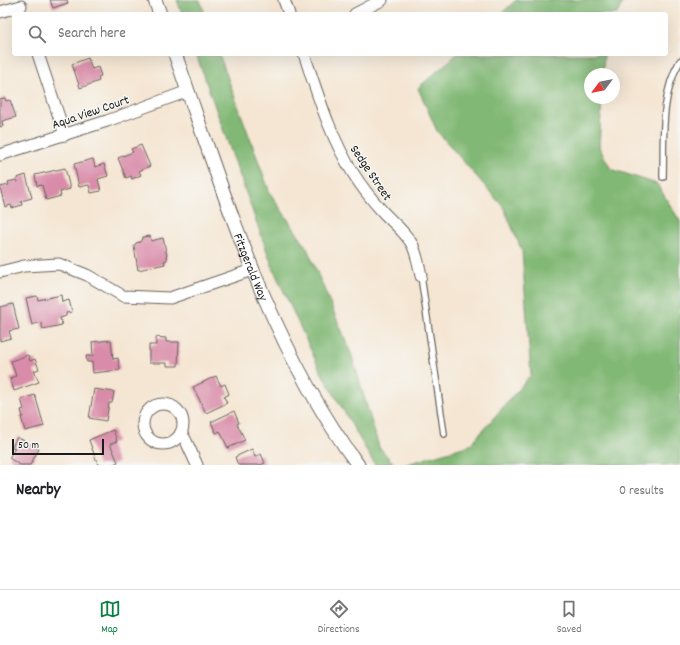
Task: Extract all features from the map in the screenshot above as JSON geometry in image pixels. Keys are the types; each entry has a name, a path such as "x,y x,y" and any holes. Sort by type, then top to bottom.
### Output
{"street":[{"path":"155,0 159,12"},
{"path":"284,0 288,12"},
{"path":"362,12 382,0"},
{"path":"0,12 22,7"},
{"path":"39,56 65,135"},
{"name":"Fitzgerald Way","path":"175,56 252,270 294,362 317,404 358,465"},
{"name":"Sedge Street","path":"305,56 331,130 342,154 354,175 383,212 406,235 418,258 421,276"},
{"name":"Aqua View Court","path":"0,155 107,121 188,90"},
{"path":"0,272 24,266 59,264 87,275 123,296 170,298 252,270"},
{"path":"181,432 197,465"}],"lane":[{"path":"662,176 666,99 680,61"},
{"path":"421,276 444,434"}],"green space":[{"path":"177,0 200,0 204,12 181,12"},
{"path":"516,0 624,0 618,12 503,12"},
{"path":"197,56 220,56 270,193 307,248 351,353 379,447 395,465 375,465 320,370 273,268"},
{"path":"455,56 604,56 603,68 584,68 584,104 602,104 599,147 611,169 657,184 680,221 680,465 404,465 470,445 531,375 522,251 504,208 437,131 418,88"}],"building":[{"path":"50,0 67,0 68,3 53,8"},
{"path":"88,58 92,69 98,67 101,76 98,77 99,81 80,88 72,64"},
{"path":"5,98 6,101 10,100 16,117 2,121 3,126 0,127 0,99"},
{"path":"141,145 150,166 139,171 141,175 132,179 131,176 126,178 118,158 133,152 131,149"},
{"path":"93,159 95,167 104,164 108,176 98,179 101,191 91,193 89,185 79,187 74,164"},
{"path":"65,168 70,189 60,192 61,196 46,200 42,185 37,186 35,175"},
{"path":"26,175 32,198 21,201 22,205 12,208 11,205 5,207 0,187 9,185 8,182 16,180 18,182 17,178"},
{"path":"150,236 151,241 163,238 167,260 164,261 165,264 138,270 134,246 136,243 140,242 143,237"},
{"path":"61,295 62,302 69,300 72,312 66,313 66,316 60,318 62,325 43,329 41,322 32,325 26,298 37,296 38,300"},
{"path":"13,304 19,329 9,331 11,338 0,341 0,307"},
{"path":"156,337 166,338 166,342 179,342 178,366 167,366 167,363 149,363 149,345 156,345"},
{"path":"111,340 113,359 118,358 120,370 93,373 92,362 87,362 86,356 93,356 92,342"},
{"path":"28,355 30,361 35,359 39,369 34,371 39,382 14,391 10,378 16,376 11,361"},
{"path":"216,376 221,386 225,384 229,394 224,397 227,403 206,413 193,387"},
{"path":"94,389 114,392 112,403 109,403 106,421 89,418"},
{"path":"35,395 44,426 25,431 21,417 23,417 21,410 24,409 21,399"},
{"path":"234,411 239,423 237,424 245,440 228,448 220,431 216,433 211,422"},
{"path":"113,430 117,441 110,444 118,462 112,465 98,465 89,440"},
{"path":"17,437 39,449 30,465 20,465 9,458 15,448 12,447"},
{"path":"252,449 255,457 261,454 265,463 260,465 238,465 235,457"}]}
